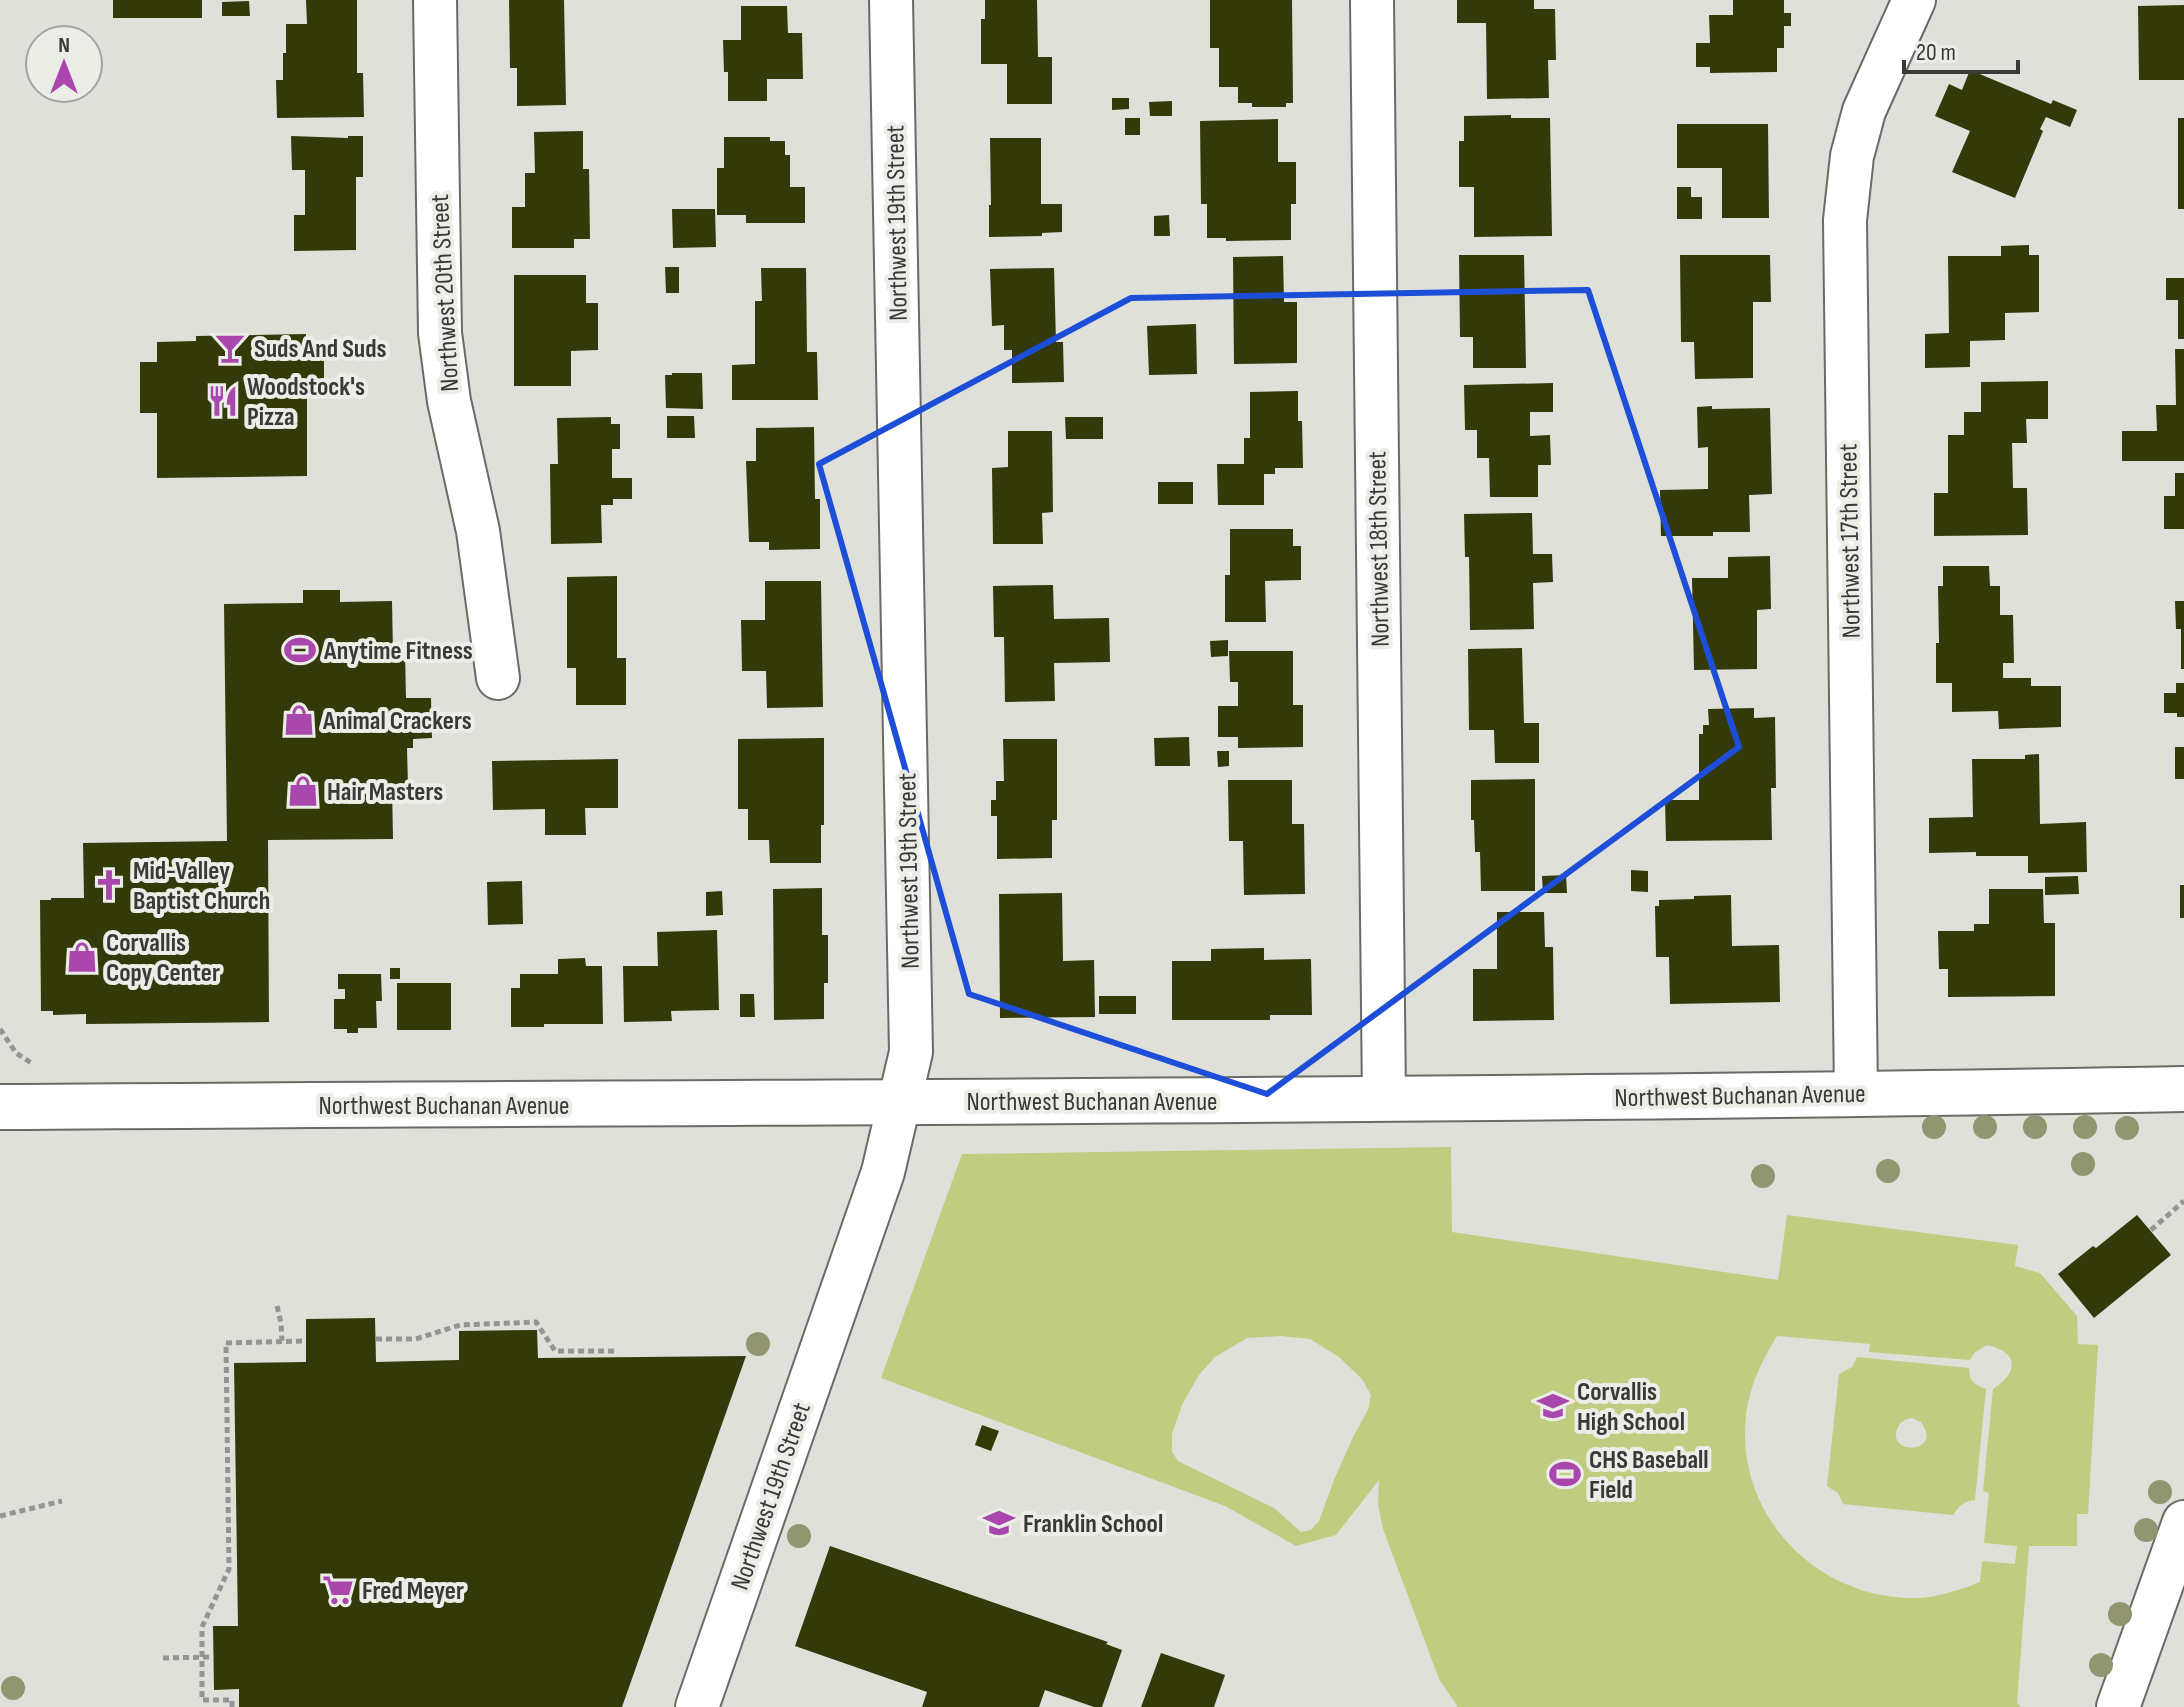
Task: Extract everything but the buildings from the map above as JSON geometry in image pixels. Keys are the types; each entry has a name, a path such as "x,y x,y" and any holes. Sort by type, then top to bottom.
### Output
{"street":[{"name":"Northwest 20th Street","path":"435,0 440,333 449,401 478,531 498,678"},
{"name":"Northwest 19th Street","path":"697,1707 883,1172 911,1052 891,0"},
{"name":"Northwest 18th Street","path":"1372,0 1384,1099"},
{"name":"Northwest 17th Street","path":"1856,1094 1845,220 1852,156 1864,111 1914,0"},
{"name":"Northwest Buchanan Avenue","path":"0,1107 900,1103 2184,1089"},
{"path":"2118,1707 2184,1522"}],"path":[{"path":"0,1029 16,1053 33,1065"},
{"path":"2151,1230 2184,1201"},
{"path":"277,1306 282,1341"},
{"path":"376,1339 416,1339 460,1325 536,1322 555,1351 618,1351"},
{"path":"232,1707 232,1700 202,1700 202,1627 229,1569 226,1343 306,1341"},
{"path":"0,1516 62,1501"},
{"path":"163,1658 214,1657"}],"highlighted area":[{"path":"1588,290 1739,747 1267,1094 969,994 819,464 1131,298"}],"green space":[{"name":"Corvallis High School","path":"1451,1147 1452,1232 1778,1280 1787,1215 2018,1245 2015,1266 2040,1273 2077,1316 2078,1344 2098,1345 2088,1514 2077,1514 2077,1546 2029,1546 2017,1703 2021,1707 1458,1707 1439,1679 1383,1529 1378,1504 1379,1480 1336,1535 1296,1546 1225,1506 881,1378 962,1154","holes":["1281,1336 1310,1339 1339,1357 1362,1379 1371,1395 1368,1410 1334,1480 1319,1521 1311,1530 1301,1532 1274,1508 1178,1461 1172,1452 1172,1434 1182,1405 1199,1375 1215,1357 1247,1338","1777,1336 1870,1344 1869,1352 1970,1360 1974,1353 1987,1345 2005,1353 2012,1364 2007,1376 1993,1389 1983,1491 1989,1493 1984,1543 2017,1546 2015,1564 1982,1561 1980,1582 1931,1597 1879,1595 1845,1584 1815,1567 1789,1544 1769,1517 1754,1486 1746,1452 1746,1415 1750,1394 1761,1364"]},
{"path":"1857,1357 1969,1368 1973,1382 1986,1389 1975,1500 1962,1504 1953,1515 1843,1504 1838,1493 1827,1486 1839,1374 1852,1367","holes":["1912,1418 1921,1422 1926,1440 1914,1448 1900,1444 1896,1438 1901,1422"]}],"place":[{"name":"Suds And Suds","path":"230,348"},
{"name":"Woodstock's Pizza","path":"223,401"},
{"name":"Anytime Fitness","path":"300,650"},
{"name":"Animal Crackers","path":"299,720"},
{"name":"Hair Masters","path":"303,791"},
{"name":"Mid-Valley Baptist Church","path":"109,885"},
{"name":"Corvallis Copy Center","path":"82,957"},
{"name":"Corvallis High School","path":"1553,1406"},
{"name":"CHS Baseball Field","path":"1565,1474"},
{"name":"Franklin School","path":"999,1523"},
{"name":"Fred Meyer","path":"338,1590"}]}
